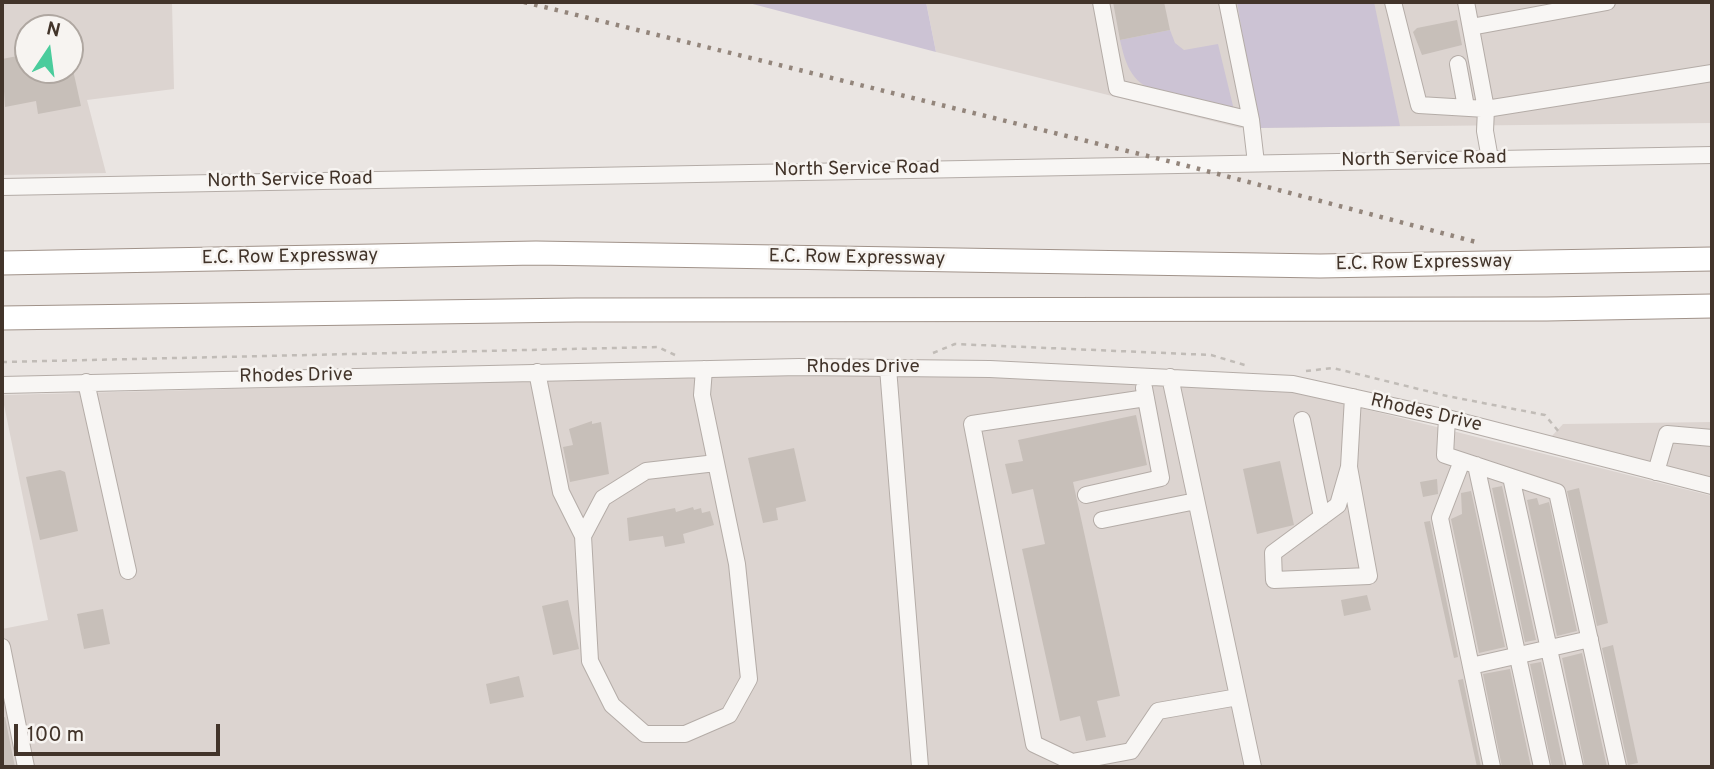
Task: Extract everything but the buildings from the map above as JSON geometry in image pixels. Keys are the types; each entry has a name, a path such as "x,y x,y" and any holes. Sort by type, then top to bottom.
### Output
{"highway":[{"name":"E.C. Row Expressway","path":"2,263 536,253 1320,266 1712,259"},
{"path":"2,318 576,310 1533,309 1712,306"}],"street":[{"path":"1101,2 1117,88 1251,120"},
{"path":"1227,2 1251,120 1256,163"},
{"path":"1393,2 1419,105 1486,108 1712,73"},
{"path":"1466,2 1486,108 1485,131 1490,159"},
{"path":"1471,27 1607,2"},
{"path":"1458,64 1466,107"},
{"name":"North Service Road","path":"2,187 1712,155"},
{"path":"888,368 920,767"},
{"name":"Rhodes Drive","path":"2,385 704,369 888,368 1142,375 1293,384 1447,418 1712,486"},
{"path":"537,372 561,492 583,536 590,661 612,705 645,734 685,734 729,715 748,679 737,564 702,396 704,369"},
{"path":"1086,495 1161,478 1142,375"},
{"path":"1170,377 1253,767"},
{"path":"86,382 128,571"},
{"path":"1349,467 1369,576 1274,580 1273,553 1338,505 1349,467 1353,397"},
{"path":"1146,398 972,424 1034,744 1072,762 1131,751 1158,711 1238,696"},
{"path":"1447,418 1444,455 1557,492 1618,767"},
{"path":"1302,420 1322,517"},
{"path":"1656,472 1667,435 1712,438"},
{"path":"583,536 603,498 646,471 716,463"},
{"path":"1469,463 1542,767"},
{"path":"1469,463 1440,518 1492,767"},
{"path":"1511,477 1575,767"},
{"path":"1102,520 1196,502"},
{"path":"1471,666 1590,639"},
{"path":"2,647 8,706 26,767"}],"path":[{"path":"2,362 658,347 676,355"}],"shaded area":[{"path":"2,2 172,2 174,89 87,100 106,173 2,175"},
{"path":"745,2 926,2 936,52"},
{"path":"926,2 1712,2 1712,123 1240,128 936,52"},
{"path":"1237,2 1374,2 1400,126 1258,128"},
{"path":"1170,30 1175,43 1184,50 1218,44 1234,110 1150,89 1137,80 1126,62 1120,40"},
{"path":"934,375 1195,384 1301,393 1712,496 1712,767 2,767 2,629 48,620 2,395 726,376"},
{"path":"1712,422 1712,477 1551,437 1563,424"}],"railway":[{"path":"524,2 1180,164 1476,242"}]}
